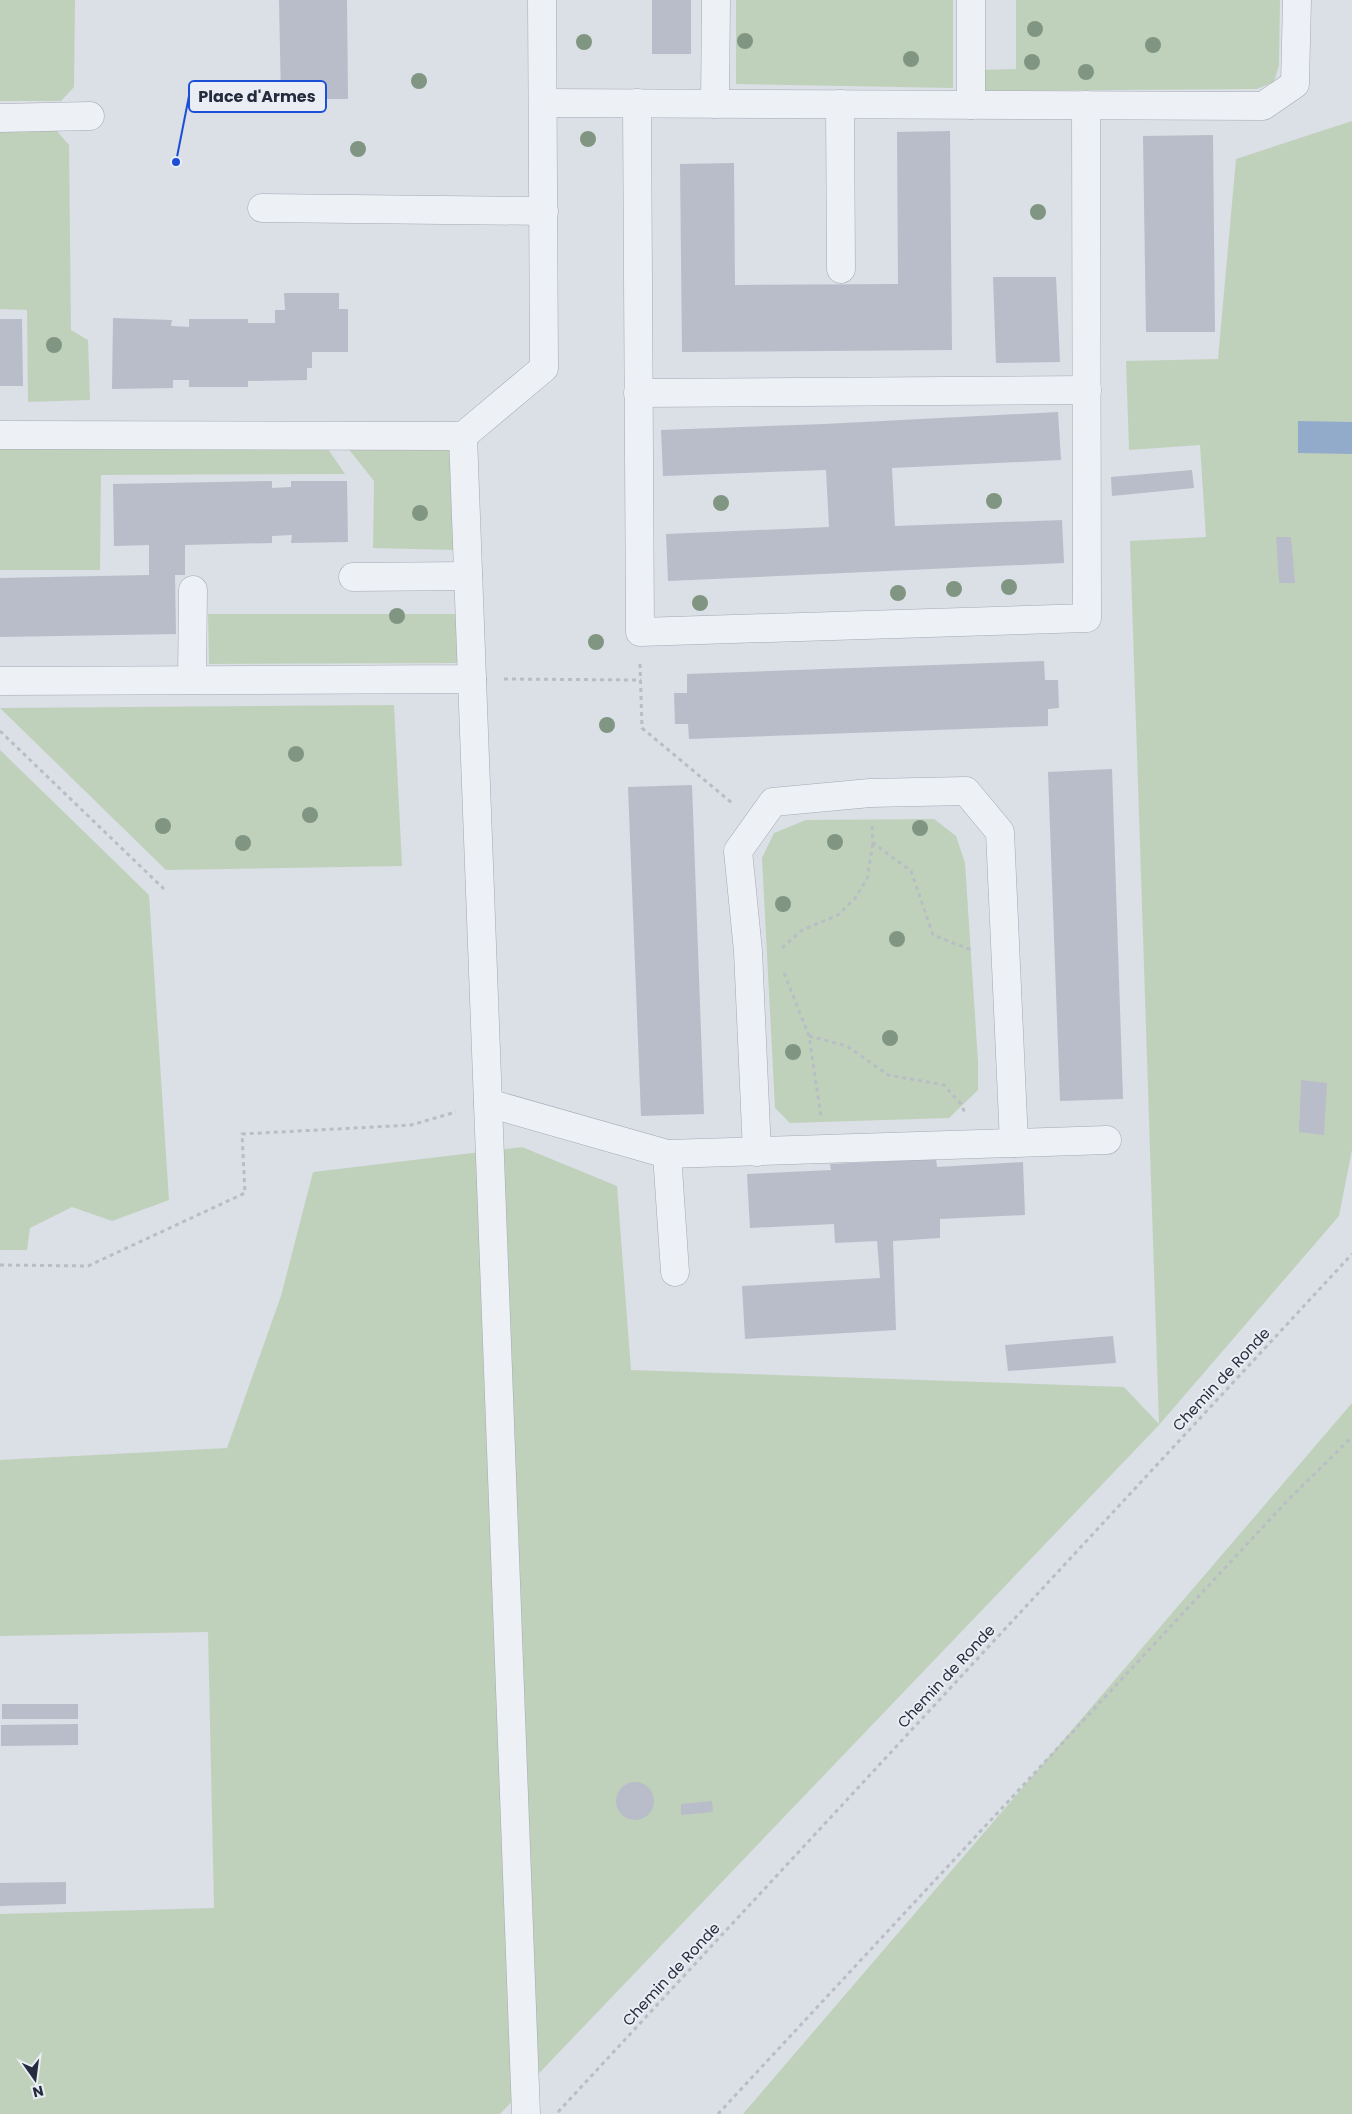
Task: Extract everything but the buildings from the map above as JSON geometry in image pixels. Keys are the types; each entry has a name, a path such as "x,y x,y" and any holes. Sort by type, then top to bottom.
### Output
{"street":[{"path":"0,435 463,436 544,368 542,0"},
{"path":"715,104 716,0"},
{"path":"971,0 971,105"},
{"path":"543,103 1263,106 1295,84 1297,0"},
{"path":"636,104 640,632 1087,618 1086,105"},
{"path":"840,104 841,269"},
{"path":"0,118 90,116"},
{"path":"262,208 544,211"},
{"path":"638,393 1087,390"},
{"path":"463,436 526,2114"},
{"path":"353,577 468,576"},
{"path":"192,680 194,590"},
{"path":"0,681 472,679"},
{"path":"757,1152 748,951 738,851 773,802 870,793 966,791 1000,832 1014,1143"},
{"path":"488,1103 666,1154 1107,1140"},
{"path":"666,1154 675,1272"}],"path":[{"path":"640,632 642,728 758,824"},
{"path":"472,679 641,680"},
{"path":"0,731 164,889"},
{"path":"748,951 775,953 802,930 838,915 854,898 867,879 873,843 870,793"},
{"path":"873,843 911,871 933,935 971,951 1006,951"},
{"path":"775,953 809,1036 826,1149"},
{"path":"809,1036 847,1046 888,1075 944,1084 961,1104 977,1144"},
{"path":"0,1265 88,1266 245,1193 242,1134 412,1125 488,1103"},
{"name":"Chemin de Ronde","path":"556,2114 1352,1254"},
{"path":"718,2114 1288,1500 1352,1437"}],"green space":[{"path":"0,0 75,0 74,87 61,101 0,101"},
{"path":"736,0 953,0 953,88 736,84"},
{"path":"1016,0 1280,0 1279,65 1274,82 1257,89 981,91 981,70 1016,69"},
{"path":"1352,121 1352,1150 1339,1216 1159,1425 500,2114 0,2114 0,1914 214,1908 208,1632 0,1636 0,1460 227,1448 281,1296 313,1172 522,1147 617,1186 631,1370 1124,1387 1159,1424 1130,541 1206,537 1200,445 1129,450 1126,361 1218,359 1236,159"},
{"path":"55,129 69,145 71,330 88,340 90,400 28,402 27,310 0,309 0,131"},
{"path":"347,447 452,449 455,550 373,548 374,481"},
{"path":"0,449 328,449 345,474 101,475 100,570 0,570"},
{"path":"208,614 457,614 457,663 209,664"},
{"path":"394,705 402,866 166,870 0,708"},
{"path":"0,750 149,895 169,1200 112,1221 72,1207 30,1228 27,1250 0,1250"},
{"path":"934,819 956,836 965,863 978,1062 978,1090 949,1118 790,1123 775,1108 762,858 774,833 806,820"},
{"path":"1352,1403 1352,2114 743,2114"}],"water":[{"path":"1298,421 1352,422 1352,454 1298,453"}],"place":[{"name":"Place d'Armes","path":"176,162"}]}
